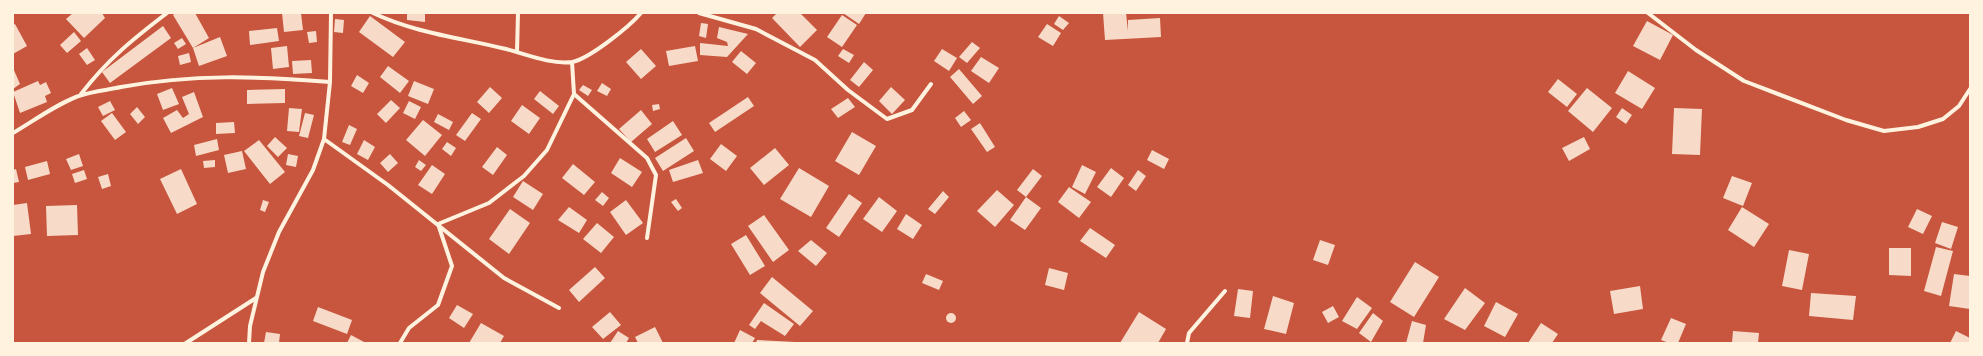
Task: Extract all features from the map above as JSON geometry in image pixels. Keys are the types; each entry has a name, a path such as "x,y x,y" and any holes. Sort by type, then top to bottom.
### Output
{"street":[{"path":"81,95 96,75 126,44 168,13"},
{"path":"249,343 250,326 263,272 279,232 313,170 324,139 330,82 331,13"},
{"path":"373,13 390,21 439,36 549,60 572,62 596,50 630,25 641,13"},
{"path":"517,52 518,13"},
{"path":"699,13 756,29 814,60 848,90 887,119 912,110 931,84"},
{"path":"1648,13 1696,50 1744,81 1846,120 1884,131 1918,127 1943,119 1959,106 1970,89"},
{"path":"438,224 488,203 524,176 547,150 574,94 572,62"},
{"path":"13,133 81,95 157,81 207,77 264,76 330,82"},
{"path":"574,94 647,158 656,176 647,238"},
{"path":"324,139 438,224 504,278 559,308"},
{"path":"400,343 410,328 438,305 452,266 438,224"},
{"path":"1187,343 1189,333 1225,291"},
{"path":"186,343 256,298"}],"building":[{"path":"73,13 102,13 105,18 84,38 66,19"},
{"path":"176,13 195,13 209,38 193,48 173,15"},
{"path":"282,13 301,13 303,30 284,32"},
{"path":"407,13 425,13 425,22 407,20"},
{"path":"777,13 800,13 817,30 800,47 772,18"},
{"path":"843,13 866,13 859,24"},
{"path":"1103,13 1126,13 1128,31 1128,20 1160,18 1161,37 1105,40"},
{"path":"842,15 857,25 842,47 827,37"},
{"path":"370,16 405,42 393,57 359,32"},
{"path":"1059,16 1069,23 1063,30 1054,24"},
{"path":"335,19 344,20 343,33 334,32"},
{"path":"1647,21 1673,35 1660,60 1633,46"},
{"path":"701,23 708,24 706,38 699,36"},
{"path":"15,24 27,46 13,54 13,25"},
{"path":"1047,24 1061,33 1053,46 1038,37"},
{"path":"163,26 171,38 110,83 102,72"},
{"path":"719,27 748,34 727,57 700,55 700,43 728,46 727,42 717,38"},
{"path":"277,28 279,41 250,45 249,31"},
{"path":"316,31 317,42 309,43 307,32"},
{"path":"74,32 81,41 67,53 60,45"},
{"path":"220,37 227,56 199,66 193,48"},
{"path":"182,38 186,44 178,49 174,43"},
{"path":"972,42 980,48 967,63 959,57"},
{"path":"287,46 289,67 273,69 271,48"},
{"path":"695,46 698,61 669,66 666,51"},
{"path":"87,48 95,60 87,65 79,54"},
{"path":"641,49 656,66 641,79 626,62"},
{"path":"843,49 854,55 849,63 838,56"},
{"path":"942,49 957,58 949,71 934,61"},
{"path":"741,51 756,63 747,74 732,62"},
{"path":"189,53 191,62 180,65 178,56"},
{"path":"981,57 999,68 989,83 971,71"},
{"path":"311,60 312,73 293,74 292,61"},
{"path":"864,62 873,70 859,87 850,80"},
{"path":"388,66 409,81 400,93 380,77"},
{"path":"13,68 20,84 13,89"},
{"path":"959,69 982,96 973,104 950,77"},
{"path":"1628,71 1655,88 1642,109 1615,93"},
{"path":"357,75 369,83 363,93 351,86"},
{"path":"1558,79 1577,94 1567,107 1548,92"},
{"path":"38,81 40,85 46,82 51,93 45,96 47,102 20,113 13,92"},
{"path":"414,81 434,89 428,104 408,96"},
{"path":"602,83 611,89 607,96 597,91"},
{"path":"583,85 592,90 588,96 579,90"},
{"path":"490,87 502,98 489,113 477,102"},
{"path":"891,87 905,100 892,114 879,101"},
{"path":"172,88 179,104 163,110 157,94"},
{"path":"1587,88 1612,108 1593,132 1568,111"},
{"path":"285,89 285,103 247,104 247,90"},
{"path":"540,91 559,106 553,114 534,99"},
{"path":"194,92 203,117 171,133 163,118 177,110 183,118 189,114 182,97"},
{"path":"748,97 754,106 715,132 709,123"},
{"path":"848,98 855,107 838,118 831,109"},
{"path":"391,100 400,108 386,123 377,114"},
{"path":"110,101 115,110 103,116 98,107"},
{"path":"409,101 421,107 415,119 403,113"},
{"path":"659,104 660,109 653,111 652,105"},
{"path":"522,105 540,118 529,134 511,121"},
{"path":"137,107 145,117 138,124 130,114"},
{"path":"289,108 302,109 299,132 287,131"},
{"path":"1622,108 1632,115 1626,124 1616,117"},
{"path":"1674,108 1702,109 1700,155 1672,154"},
{"path":"641,110 652,124 631,142 619,129"},
{"path":"964,111 971,120 961,127 955,118"},
{"path":"112,113 126,132 115,140 101,121"},
{"path":"305,113 314,115 308,138 299,136"},
{"path":"472,113 481,119 465,141 456,135"},
{"path":"438,114 453,122 449,130 434,122"},
{"path":"423,120 442,135 425,156 406,140"},
{"path":"673,121 682,135 655,152 647,139"},
{"path":"234,122 235,133 216,134 216,123"},
{"path":"980,123 995,147 987,152 971,129"},
{"path":"349,125 357,129 350,145 342,142"},
{"path":"852,132 876,146 859,175 835,161"},
{"path":"275,137 287,148 278,157 267,146"},
{"path":"1584,137 1590,149 1569,161 1562,148"},
{"path":"686,138 694,151 663,171 655,158"},
{"path":"217,139 219,150 196,156 194,145"},
{"path":"259,140 285,172 270,184 244,151"},
{"path":"364,140 375,147 368,160 357,154"},
{"path":"447,142 456,148 451,156 442,149"},
{"path":"721,144 737,156 726,171 710,159"},
{"path":"497,147 507,155 493,175 482,167"},
{"path":"775,148 789,165 764,185 750,168"},
{"path":"1152,150 1169,159 1164,169 1147,160"},
{"path":"242,151 246,169 228,173 224,155"},
{"path":"79,154 83,166 71,170 66,159"},
{"path":"288,154 298,156 296,167 286,165"},
{"path":"390,154 398,163 388,172 380,163"},
{"path":"620,158 642,172 632,187 611,173"},
{"path":"215,160 215,167 204,168 203,161"},
{"path":"419,160 426,165 421,171 415,167"},
{"path":"698,160 703,173 673,182 669,170"},
{"path":"47,161 50,174 28,180 25,167"},
{"path":"573,164 595,182 584,195 562,178"},
{"path":"432,165 445,174 432,194 418,185"},
{"path":"1082,165 1096,172 1085,194 1072,187"},
{"path":"799,168 829,186 811,217 780,199"},
{"path":"1111,168 1124,178 1111,197 1097,187"},
{"path":"16,169 19,182 13,183 13,170"},
{"path":"181,169 197,204 177,214 160,179"},
{"path":"1033,169 1042,176 1026,197 1017,190"},
{"path":"84,170 87,179 75,183 72,174"},
{"path":"1138,170 1146,176 1136,191 1128,185"},
{"path":"108,174 111,186 102,189 98,177"},
{"path":"1732,176 1752,183 1743,206 1723,198"},
{"path":"523,181 543,194 533,210 513,197"},
{"path":"1069,187 1091,202 1079,218 1058,202"},
{"path":"997,190 1014,205 995,227 977,211"},
{"path":"943,191 949,197 935,214 928,209"},
{"path":"602,192 609,198 603,206 595,200"},
{"path":"849,194 862,203 839,237 826,228"},
{"path":"879,197 897,211 882,232 863,219"},
{"path":"1026,197 1041,208 1025,230 1010,220"},
{"path":"676,199 682,208 678,211 671,202"},
{"path":"263,200 269,202 265,212 260,210"},
{"path":"626,200 643,223 626,235 610,212"},
{"path":"27,203 31,234 13,236 13,205"},
{"path":"77,205 78,235 47,236 46,206"},
{"path":"569,207 587,220 579,233 558,220"},
{"path":"1742,207 1769,224 1754,247 1728,230"},
{"path":"510,209 530,223 509,254 489,239"},
{"path":"1917,209 1932,216 1923,234 1908,227"},
{"path":"906,214 922,225 913,239 897,229"},
{"path":"764,215 789,250 773,262 748,226"},
{"path":"1942,222 1958,227 1951,249 1935,243"},
{"path":"597,223 614,237 601,253 583,239"},
{"path":"1090,228 1115,245 1106,258 1080,241"},
{"path":"746,235 765,266 750,275 731,244"},
{"path":"811,240 827,253 816,266 798,251"},
{"path":"1320,240 1335,245 1328,265 1313,260"},
{"path":"1936,247 1953,251 1941,296 1924,291"},
{"path":"1889,248 1911,248 1911,276 1889,275"},
{"path":"1789,250 1809,254 1802,290 1782,286"},
{"path":"1415,262 1439,277 1414,317 1390,302"},
{"path":"595,267 605,278 579,302 569,290"},
{"path":"1049,268 1068,273 1064,290 1045,285"},
{"path":"926,274 943,281 939,290 922,283"},
{"path":"1954,274 1970,276 1970,309 1949,306"},
{"path":"772,277 813,311 800,326 760,293"},
{"path":"1640,286 1643,309 1614,314 1610,291"},
{"path":"1465,288 1485,303 1465,330 1444,319"},
{"path":"1238,289 1253,291 1250,318 1234,316"},
{"path":"1811,293 1856,296 1853,320 1809,316"},
{"path":"1273,296 1294,303 1286,334 1264,329"},
{"path":"1357,297 1372,308 1357,329 1342,321"},
{"path":"1496,302 1518,314 1505,337 1484,326"},
{"path":"764,303 794,324 785,336 761,321 755,329 749,325"},
{"path":"457,305 473,314 464,328 449,318"},
{"path":"1333,306 1339,317 1328,323 1322,312"},
{"path":"318,307 352,320 347,334 313,321"},
{"path":"610,312 621,325 603,339 592,327"},
{"path":"1139,312 1166,329 1158,343 1120,343"},
{"path":"949,313 953,313 955,314 955,322 949,323 946,320 946,316"},
{"path":"1373,313 1383,321 1371,342 1359,333"},
{"path":"1671,318 1686,324 1678,343 1669,343 1661,340"},
{"path":"1412,321 1426,325 1423,343 1406,343"},
{"path":"481,323 504,336 500,343 469,343"},
{"path":"1541,323 1558,334 1552,343 1528,343"},
{"path":"655,327 663,343 638,343 635,337"},
{"path":"740,330 755,338 752,343 734,343"},
{"path":"618,331 629,338 626,343 610,343"},
{"path":"1733,331 1759,333 1758,343 1732,343"},
{"path":"1956,331 1970,338 1970,343 1950,343"},
{"path":"266,332 280,334 279,343 264,343"},
{"path":"351,335 366,343 347,343"},
{"path":"757,340 795,342 795,343 756,343"}]}
